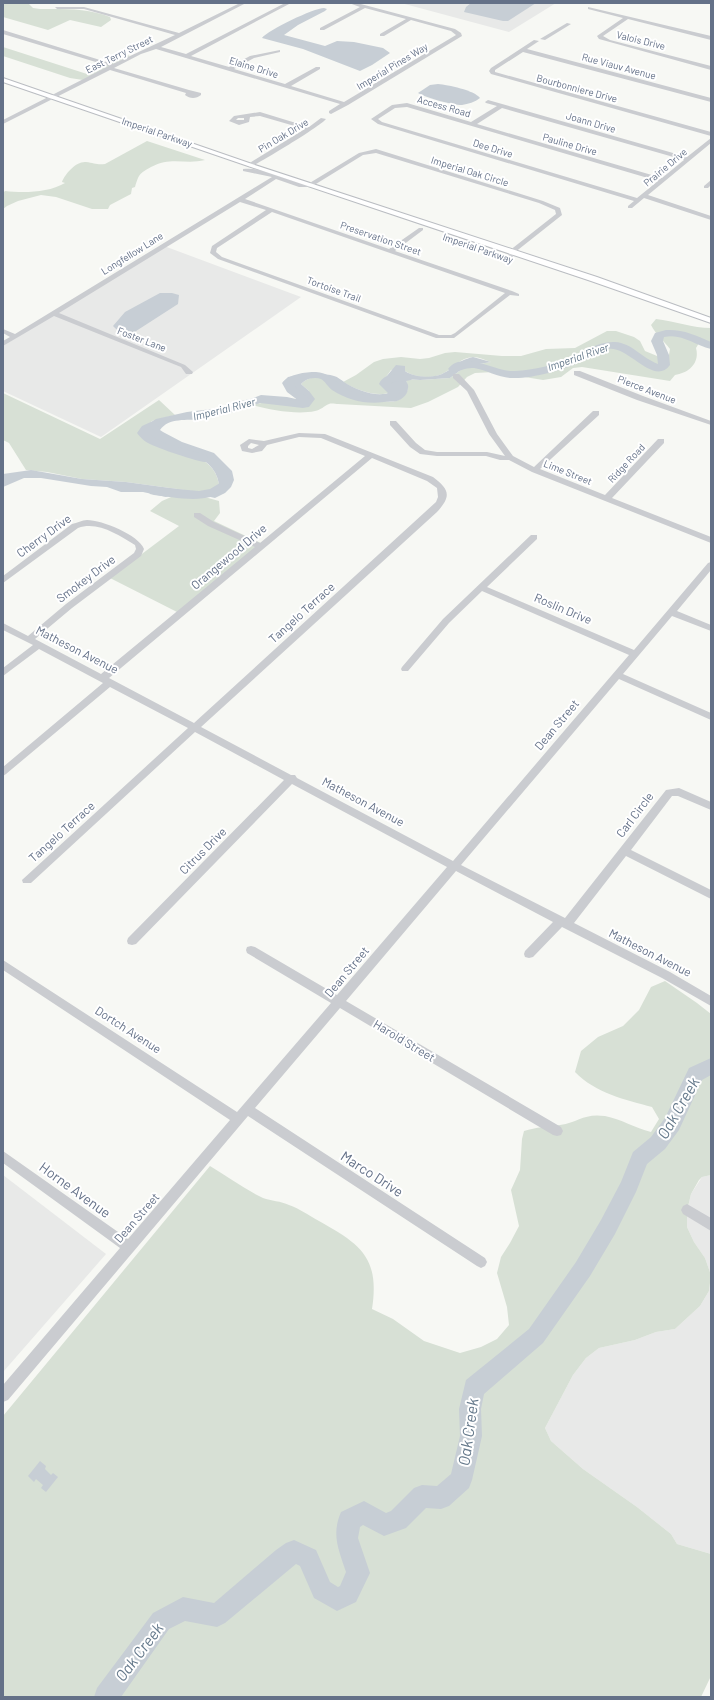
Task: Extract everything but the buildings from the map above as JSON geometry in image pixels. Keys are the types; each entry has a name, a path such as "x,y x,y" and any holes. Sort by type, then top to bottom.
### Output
{"main road":[{"name":"Imperial Parkway","path":"3,80 52,100 171,142 248,168 311,185 417,220 490,245 510,255"},
{"name":"Imperial Parkway","path":"30,97 52,100"},
{"name":"Imperial Parkway","path":"248,168 272,179 421,229 510,255 702,320 711,321"},
{"path":"417,220 421,229 436,231 490,245"},
{"name":"Imperial Parkway","path":"702,320 711,326"}],"street":[{"name":"East Terry Street","path":"52,100 240,3"},
{"path":"186,56 289,3"},
{"path":"351,3 410,19"},
{"path":"322,29 364,7"},
{"path":"57,8 84,8 179,35"},
{"path":"590,8 711,38"},
{"name":"Valois Drive","path":"627,18 603,33 600,38 711,68"},
{"path":"382,35 410,19"},
{"name":"Imperial Pines Way","path":"332,112 457,38 459,34 453,30 410,19"},
{"name":"Bourbonniere Drive","path":"569,24 542,41 536,41 493,69 493,73 711,134"},
{"path":"3,32 189,92"},
{"name":"Elaine Drive","path":"156,47 346,104"},
{"name":"Rue Viauv Avenue","path":"523,50 704,95 711,100"},
{"path":"229,69 252,57 278,51"},
{"path":"286,86 318,68"},
{"path":"3,122 52,100"},
{"path":"3,128 52,100"},
{"name":"Joann Drive","path":"488,102 688,159"},
{"name":"Access Road","path":"402,105 472,124 501,106"},
{"name":"Dee Drive","path":"402,105 394,106 374,120 638,200"},
{"path":"3,114 12,117"},
{"path":"247,115 260,114 310,129"},
{"name":"Pin Oak Drive","path":"248,168 310,129 323,119"},
{"name":"Pauline Drive","path":"472,124 663,180"},
{"name":"Prairie Drive","path":"630,207 711,140"},
{"name":"Imperial Oak Circle","path":"311,185 361,154 376,151 541,202 558,209 559,215 510,255"},
{"name":"Longfellow Lane","path":"3,344 272,179"},
{"path":"708,188 711,182"},
{"path":"644,196 711,218"},
{"name":"Preservation Street","path":"239,199 517,295"},
{"name":"Tortoise Trail","path":"271,210 214,247 213,253 220,258 438,337 445,338 457,334 510,292"},
{"path":"390,251 421,229"},
{"name":"Foster Lane","path":"53,313 183,366 189,372"},
{"name":"Foster Lane","path":"46,317 68,326 86,327"},
{"path":"3,331 15,336"},
{"name":"Pierce Avenue","path":"577,373 640,398 711,423"},
{"name":"Lime Street","path":"456,376 470,390 478,408 500,446 510,458 535,470 711,540"},
{"path":"535,470 596,413"},
{"path":"393,423 423,452 437,454 487,454 500,458 510,458"},
{"name":"Tangelo Terrace","path":"27,880 441,502 443,492 436,483 372,455 328,438 314,435 299,435 264,443"},
{"name":"Ridge Road","path":"607,498 661,441"},
{"path":"487,454 500,446"},
{"name":"Orangewood Drive","path":"3,772 261,547 372,455"},
{"path":"197,515 211,524 261,547"},
{"name":"Cherry Drive","path":"3,580 75,526 83,523 92,523 124,536"},
{"name":"Smokey Drive","path":"29,640 69,606 138,554 140,549 138,544 124,536"},
{"path":"405,669 446,621 534,537"},
{"name":"Dean Street","path":"4,1392 129,1248 711,565"},
{"name":"Roslin Drive","path":"482,588 635,654"},
{"path":"671,612 711,628"},
{"name":"Matheson Avenue","path":"3,626 292,778 454,866 666,975 711,1001"},
{"path":"3,673 39,645"},
{"path":"617,675 711,717"},
{"name":"Citrus Drive","path":"132,941 292,778"},
{"name":"Carl Circle","path":"529,954 564,923 624,851 669,793 679,792 711,806"},
{"name":"Carl Circle","path":"624,851 711,896"},
{"name":"Harold Street","path":"251,950 556,1131"},
{"name":"Dortch Avenue","path":"3,964 239,1119"},
{"name":"Marco Drive","path":"247,1109 481,1262"},
{"name":"Horne Avenue","path":"3,1156 129,1248"},
{"path":"687,1210 711,1225"}],"shaded area":[{"path":"3,3 28,3 33,8 40,9 66,9 93,12 110,17 111,20 101,27 70,20 48,30 3,17"},
{"path":"401,3 556,3 509,32"},
{"path":"3,47 87,74 127,55 130,56 83,80 70,78 3,56"},
{"path":"147,141 205,160 191,162 172,161 151,167 140,175 135,187 132,188 131,194 110,205 108,209 92,209 56,197 41,195 18,201 3,209 3,193 5,191 35,192 51,189 65,183 62,182 66,175 71,169 82,162 105,164"},
{"path":"164,246 301,297 101,437 3,391 3,346"},
{"path":"656,319 697,327 711,328 711,343 699,343 696,348 697,353 695,363 689,370 675,375 670,381 582,367 573,368 561,377 543,380 494,372 475,373 467,377 458,387 428,402 411,408 331,404 321,409 308,412 292,412 267,409 252,405 277,400 299,407 309,391 301,384 310,378 316,377 325,378 338,389 354,395 383,401 396,401 403,397 407,391 408,388 406,379 420,380 450,378 462,369 473,365 491,362 473,357 468,358 464,359 440,375 429,377 414,375 405,371 405,368 391,370 386,377 393,389 392,392 386,394 373,394 354,388 343,382 374,362 383,359 401,357 420,359 455,352 521,356 546,349 575,348 607,331 616,331 634,337 640,341 645,351 662,358 669,355 670,349 651,325"},
{"path":"3,393 100,439 159,400 175,415 152,421 142,429 154,440 194,455 203,460 216,474 219,484 208,491 192,491 126,482 82,479 47,472 26,470 9,443 3,440"},
{"path":"178,494 201,496 219,501 220,513 214,521 263,544 179,613 110,578 179,526 150,511 162,501"},
{"path":"665,981 711,1014 711,1175 702,1177 699,1180 691,1194 687,1211 687,1227 694,1242 705,1258 711,1275 709,1291 700,1306 675,1329 656,1332 635,1340 599,1348 586,1358 573,1375 545,1428 551,1441 583,1469 637,1507 671,1534 677,1544 711,1554 711,1676 701,1697 3,1697 3,1416 210,1166 242,1187 263,1198 286,1204 300,1210 346,1237 356,1245 370,1264 374,1291 372,1309 393,1319 424,1341 460,1353 481,1347 497,1339 509,1325 507,1307 497,1273 501,1257 519,1226 511,1190 520,1170 524,1131 567,1124 598,1115 611,1117 651,1132 659,1119 652,1107 611,1095 592,1085 575,1072 581,1051 598,1037 623,1026 639,1010 651,987"},
{"path":"3,1175 106,1254 3,1372"},
{"path":"711,1175 711,1275 705,1258 694,1242 687,1227 687,1211 691,1194 702,1177"},
{"path":"711,1277 711,1554 677,1544 671,1534 637,1507 583,1469 551,1441 545,1428 573,1375 586,1358 599,1348 635,1340 656,1332 675,1329 700,1306 709,1291"}],"water":[{"path":"471,3 536,3 508,21 503,21 464,12 466,7"},
{"path":"324,8 327,9 298,25 284,35 325,46 337,41 354,42 383,48 390,53 360,71 303,49 262,38 266,34 292,20"},
{"path":"438,84 467,90 480,98 476,101 458,105 446,103 418,93 430,85"},
{"path":"160,293 172,293 179,295 178,304 133,333 120,331 113,326 125,312"},
{"path":"473,357 491,362 473,365 462,369 450,378 420,380 406,379 408,390 403,398 397,401 384,401 355,395 339,389 326,379 321,377 313,377 301,384 315,399 309,407 299,407 282,401 273,400 261,402 222,415 201,419 179,420 168,423 160,430 182,442 214,453 232,471 234,480 231,487 225,493 215,498 178,492 166,497 143,492 121,492 107,487 41,478 24,478 3,487 3,474 31,470 82,479 126,482 192,491 208,491 219,484 215,473 209,464 190,453 145,438 142,429 156,419 187,412 229,407 261,395 296,399 297,396 295,391 283,382 288,377 324,374 337,377 361,391 374,394 386,394 392,392 393,389 386,377 396,365 405,366 405,371 424,377 442,374 463,360"},
{"path":"40,1461 46,1466 45,1469 51,1475 53,1473 58,1477 46,1492 41,1488 43,1485 36,1479 34,1482 28,1476"}],"waterway":[{"name":"Imperial River","path":"454,369 468,364 482,366 510,375 524,374 561,365 599,348 610,345 621,346 649,365 660,368 664,365 663,355 657,341 659,335 666,333 679,333 711,346"},
{"name":"Imperial River","path":"245,403 260,400 303,405 306,402 304,399 293,392 288,383 301,377 316,375 325,377 334,386 355,397 370,400 390,398 394,392 385,384 386,381 395,377 407,378"},
{"name":"Imperial River","path":"155,424 146,429 143,433 148,438 154,442 203,459"},
{"name":"Imperial River","path":"154,491 199,495 215,491 220,487"},
{"name":"Oak Creek","path":"106,1697 161,1621 183,1609 217,1615 274,1566 294,1551 308,1558 322,1590 337,1599 348,1594 358,1573 347,1538 349,1520 364,1512 384,1525 398,1520 422,1496 441,1498 461,1480 471,1436 470,1409 474,1388 536,1336 583,1269 608,1227 629,1186 640,1158 658,1143 672,1124 695,1074 711,1066"}]}
